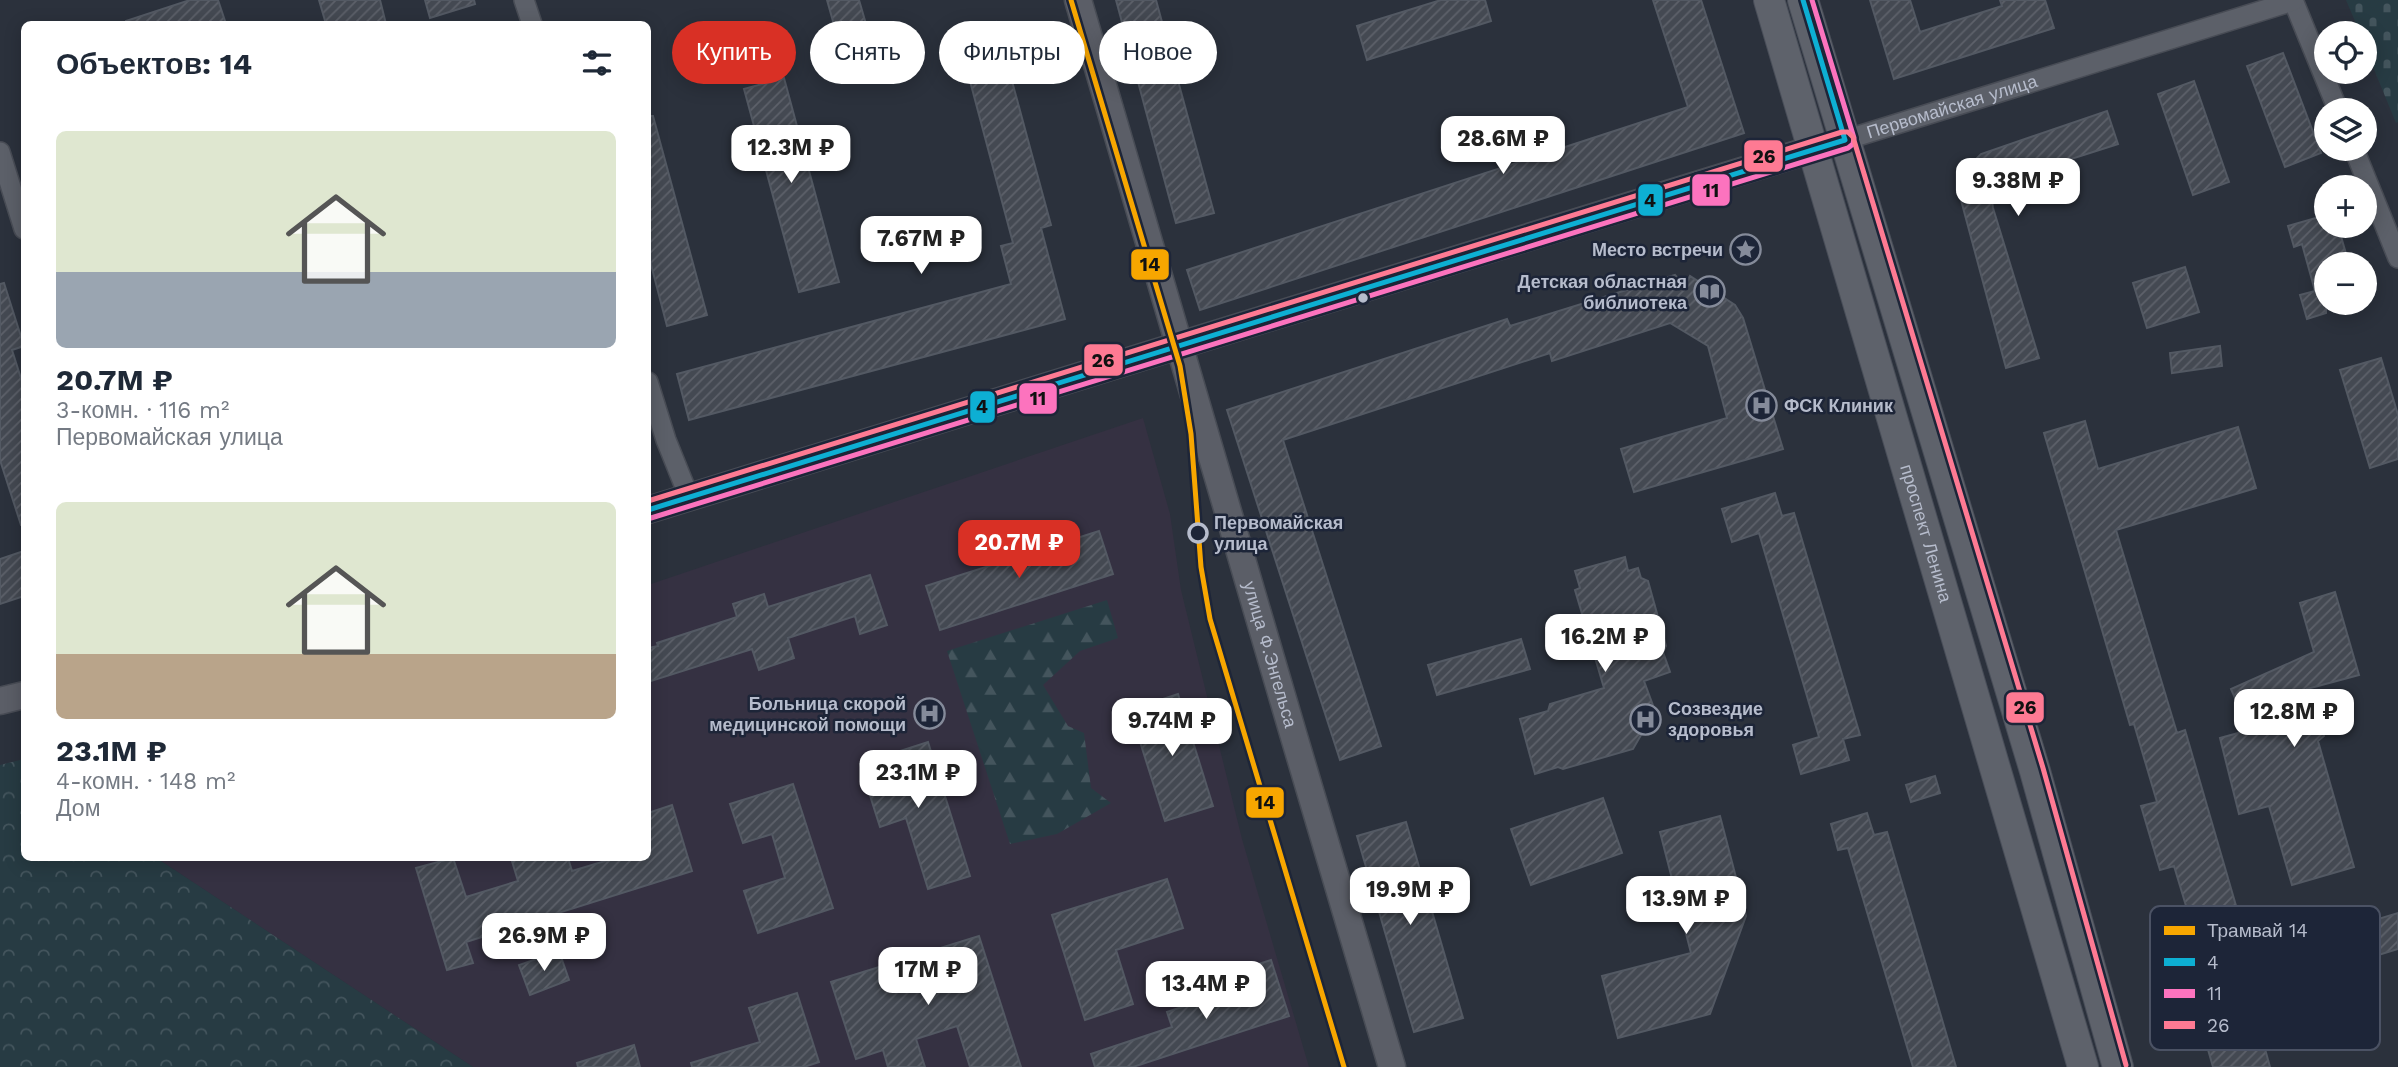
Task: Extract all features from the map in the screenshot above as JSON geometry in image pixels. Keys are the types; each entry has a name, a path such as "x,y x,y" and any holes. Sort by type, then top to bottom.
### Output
{"main road":[{"name":"улица Ф.Энгельса","path":"1079,0 1392,1067"},
{"name":"проспект Ленина","path":"1769,0 2083,1067"},
{"name":"проспект Ленина","path":"1803,0 2035,771 2118,1067"},
{"name":"Первомайская улица","path":"651,509 1844,140"},
{"path":"0,701 21,696"}],"street":[{"path":"524,0 531,21"},
{"path":"2293,0 2333,98"},
{"name":"Первомайская улица","path":"1844,140 2293,0"},
{"path":"0,152 21,219"},
{"path":"2359,161 2398,258"},
{"path":"651,392 666,440 690,497"}],"shaded area":[{"name":"Больница скорой медицинской помощи","path":"1143,418 1170,514 1181,590 1242,839 1309,1067 473,1067 161,861 651,861 651,584"}],"green space":[{"path":"2346,0 2398,0 2396,123 2377,77 2377,21 2355,21"},
{"path":"1107,600 1118,638 1080,651 1043,685 1068,726 1084,733 1091,788 1111,803 1057,834 1010,844 947,651"},
{"path":"21,760 21,861 161,861 473,1067 0,1067 0,765"}],"building":[{"path":"190,0 218,0 225,21 126,21"},
{"path":"319,0 380,0 385,21 325,21"},
{"path":"425,0 474,0 475,4 430,18"},
{"path":"827,0 859,0 865,21 833,21"},
{"path":"1116,0 1156,0 1162,21 1122,21"},
{"path":"1441,0 1485,0 1491,21 1367,60 1357,26"},
{"path":"1653,0 1701,0 1744,133 1200,310 1187,270 1688,107"},
{"path":"1870,0 1910,0 1920,32 2002,6 2000,0 2045,0 2054,28 1894,79"},
{"path":"2283,53 2314,135 2314,156 2285,167 2247,66"},
{"path":"2194,81 2229,182 2193,195 2158,94"},
{"path":"762,84 786,84 839,282 799,292 744,89"},
{"path":"971,84 1013,84 1051,225 1041,228 1065,319 689,420 677,374 1011,284 1001,246 1013,243"},
{"path":"1139,84 1179,84 1214,213 1176,223"},
{"path":"2107,111 2118,144 1999,182 1991,193 1993,208 2039,358 2006,368 1961,200 1960,184 1968,167 1981,154"},
{"path":"651,116 707,315 667,326 651,265"},
{"path":"2314,218 2314,238 2341,238 2346,252 2314,252 2314,287 2302,244 2294,247 2288,226"},
{"path":"2185,267 2199,312 2147,328 2133,283"},
{"path":"1675,275 1685,286 1690,276 1735,305 1743,318 1783,449 1634,492 1621,449 1727,418 1708,346 1670,323 1552,361 1550,353 1283,440 1381,746 1340,760 1227,410 1507,319 1510,326"},
{"path":"4,283 21,337 21,347 12,350 21,378 21,525 0,460 0,284"},
{"path":"2314,291 2314,315 2320,315 2307,319 2300,295"},
{"path":"2220,346 2222,366 2172,373 2170,353"},
{"path":"2381,358 2398,415 2398,459 2370,468 2340,370"},
{"path":"2085,421 2098,469 2238,427 2256,488 2116,530 2177,733 2185,730 2236,906 2186,906 2174,866 2160,870 2141,806 2157,802 2134,724 2130,725 2044,433"},
{"path":"1775,493 1782,516 1794,513 1860,735 1843,739 1849,760 1801,774 1793,745 1819,737 1759,533 1732,542 1722,509"},
{"path":"1099,531 1113,574 940,630 926,586"},
{"path":"21,552 21,597 0,604 0,559"},
{"path":"1625,557 1628,571 1638,568 1641,578 1648,581 1666,646 1663,652 1670,672 1644,681 1655,711 1633,749 1535,774 1520,719 1548,711 1550,704 1604,688 1575,590 1580,588 1575,571"},
{"path":"870,575 887,625 860,634 855,616 788,638 794,658 759,670 752,649 651,681 651,647 658,646 657,643 737,617 733,604 764,594 768,607"},
{"path":"2335,592 2359,675 2307,689 2324,736 2318,741 2354,867 2292,885 2269,806 2239,814 2220,738 2249,730 2231,689 2314,652 2300,603"},
{"path":"1521,639 1530,669 1437,695 1428,665"},
{"path":"1178,694 1213,806 1165,821 1130,710"},
{"path":"928,742 970,876 928,889 906,818 880,827 860,764"},
{"path":"1935,776 1940,793 1911,802 1906,785"},
{"path":"793,784 833,908 758,933 744,891 785,878 772,834 743,843 730,804"},
{"path":"1603,798 1622,853 1531,885 1511,829"},
{"path":"672,805 692,871 466,942 473,963 447,970 416,868 442,861 454,861 466,897 518,881 512,861 569,861 572,871 605,861 651,861 651,812"},
{"path":"1867,813 1874,835 1887,832 1956,1067 1913,1067 1848,848 1838,850 1831,824"},
{"path":"1720,816 1746,916 1710,1014 1618,1038 1602,976 1691,953 1660,832"},
{"path":"1406,822 1463,1018 1414,1032 1357,836"},
{"path":"1167,879 1183,928 1116,950 1133,1004 1085,1020 1052,915"},
{"path":"2398,913 2398,949 2380,955 2380,918"},
{"path":"979,936 1021,1067 970,1067 957,1026 916,1039 925,1067 888,1067 883,1050 856,1059 831,982"},
{"path":"559,951 569,980 530,995 519,965"},
{"path":"1271,960 1289,1016 1133,1067 1095,1067 1091,1054 1172,1027 1167,1012 1251,984 1246,968"},
{"path":"797,993 819,1062 804,1067 692,1067 691,1063 760,1042 749,1008"},
{"path":"634,1045 640,1067 578,1067 577,1063"},
{"path":"2208,1050 2265,1050 2270,1067 2213,1067"}],"tram line":[{"name":"14","path":"1071,0 1180,366 1191,434 1201,567 1210,619 1344,1067"}],"transit line":[{"name":"4","path":"651,509 1845,140 1803,0"},
{"name":"11","path":"651,518 1848,148 1853,144 1854,138 1812,0"},
{"name":"26","path":"651,500 1848,132 1853,137 2043,768 2126,1065"}],"place":[{"name":"Место встречи","path":"1746,250"},
{"name":"Детская областная библиотека","path":"1710,292"},
{"name":"ФСК Клиник","path":"1761,406"},
{"name":"Первомайская улица","path":"1198,533"},
{"name":"Больница скорой медицинской помощи","path":"929,714"},
{"name":"Созвездие здоровья","path":"1645,719"}]}
